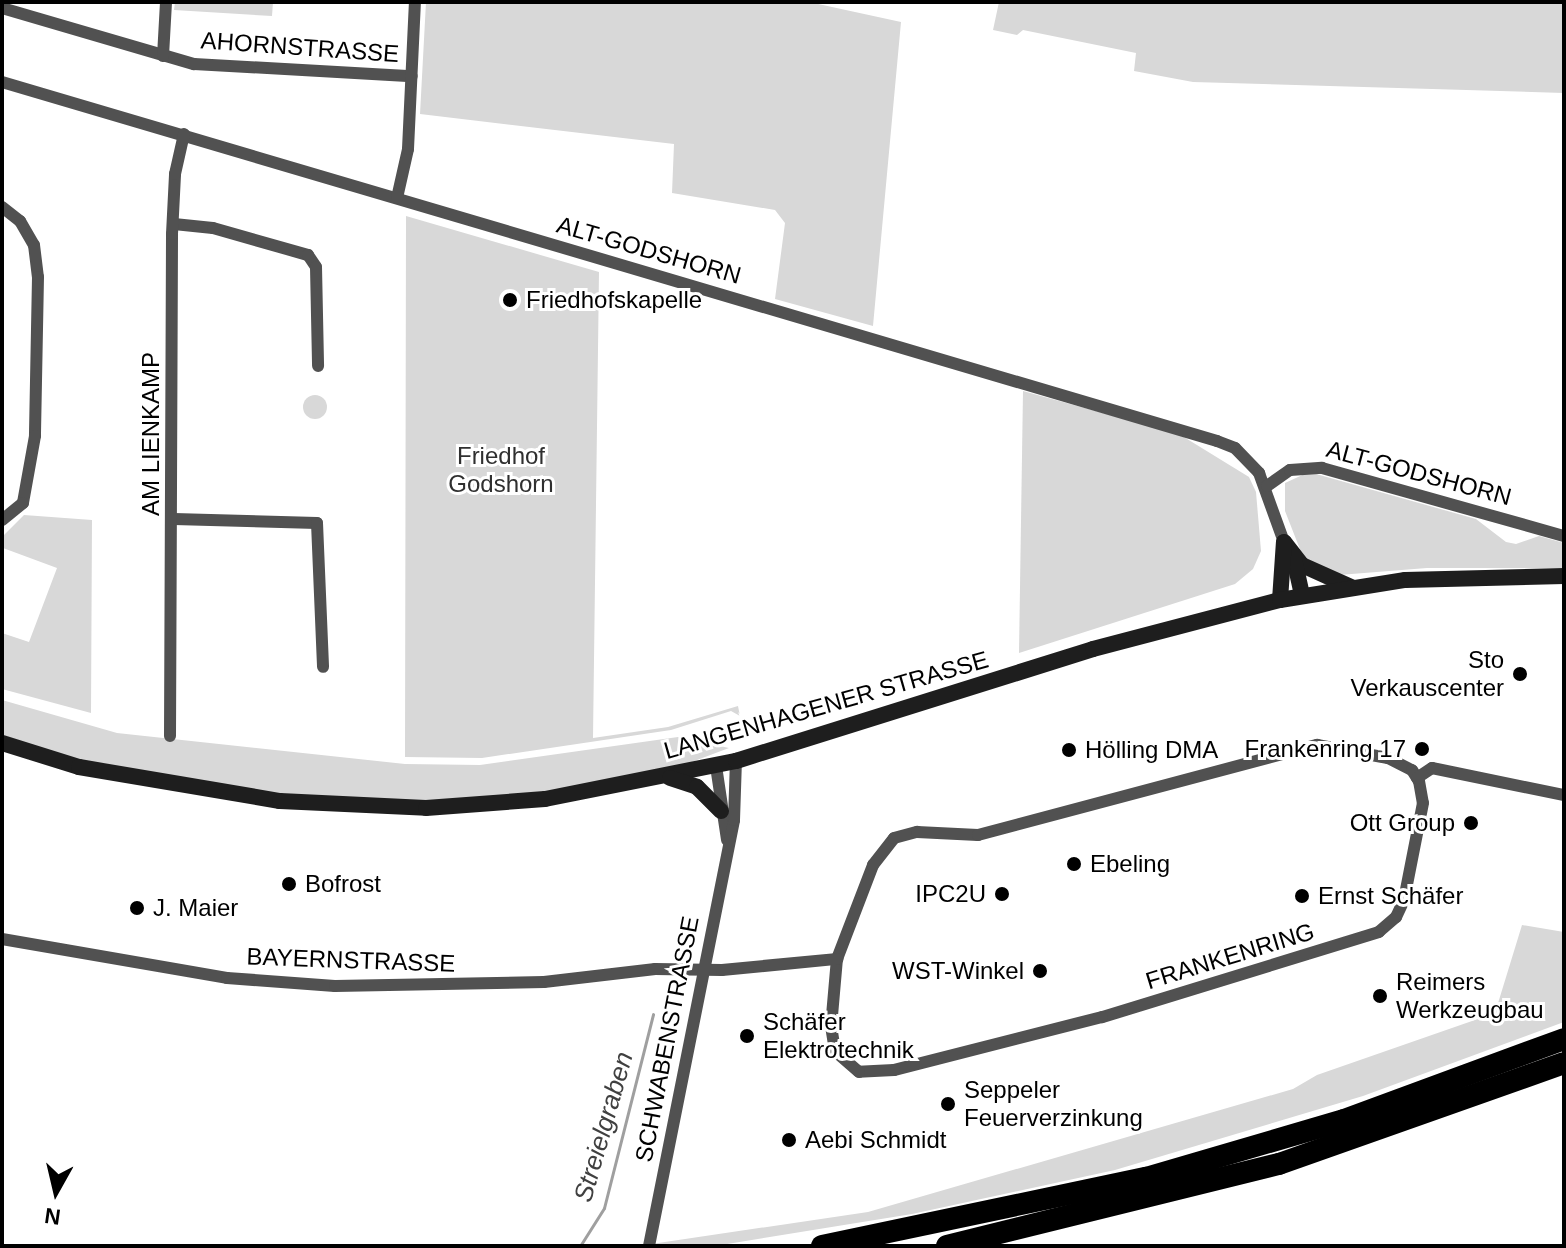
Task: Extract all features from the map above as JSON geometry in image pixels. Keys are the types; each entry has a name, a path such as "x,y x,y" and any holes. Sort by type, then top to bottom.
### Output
{"highway":[{"path":"822,1246 1146,1178 1344,1120 1564,1039"},
{"path":"947,1246 1279,1164 1564,1063"}],"main road":[{"path":"1288,547 1302,565 1353,587"},
{"path":"1288,547 1302,595"},
{"path":"1280,600 1288,547"},
{"name":"LANGENHAGENER STRASSE","path":"2,743 79,767 280,801 426,808 545,799 668,777 736,761 1093,649 1302,595 1460,576 1564,576"},
{"path":"668,777 697,787 721,811"}],"street":[{"path":"163,56 166,2"},
{"path":"397,198 406,165 415,2"},
{"name":"AHORNSTRASSE","path":"2,8 163,56 208,66 412,76"},
{"name":"ALT-GODSHORN","path":"2,82 1217,441 1247,458 1267,486 1288,547"},
{"name":"AM LIENKAMP","path":"170,736 175,174 184,134"},
{"path":"2,207 20,221 34,245 38,277 35,436 23,503 2,520"},
{"path":"174,224 213,228 308,255 316,267 318,366"},
{"name":"ALT-GODSHORN","path":"1267,486 1290,470 1322,468 1564,536"},
{"path":"174,519 317,523 323,667"},
{"name":"FRANKENRING","path":"1302,746 1336,746 1388,758 1417,778 1423,803 1404,900 1388,926 1290,962 1059,1029 894,1070 859,1072 844,1063 832,1039 837,959 873,865 886,845 903,834 978,835 1302,746"},
{"name":"SCHWABENSTRASSE","path":"649,1246 727,840 734,820 736,761"},
{"name":"SCHWABENSTRASSE","path":"716,766 727,840"},
{"path":"1417,778 1432,768 1564,795"},
{"name":"BAYERNSTRASSE","path":"2,939 201,974 335,986 502,984 702,968"},
{"path":"702,968 837,959"}],"green space":[{"path":"175,2 273,2 272,16 174,10"},
{"path":"426,2 809,2 901,22 873,326 775,299 785,223 775,210 672,193 674,144 420,114"},
{"path":"999,2 1564,2 1564,93 1193,82 1134,71 1136,53 1023,30 1017,35 993,30"},
{"name":"Friedhof Godshorn","path":"406,216 599,272 593,738 668,727 738,706 740,716 731,711 671,730 482,758 405,757"},
{"path":"1023,391 1179,434 1249,477 1256,492 1261,551 1253,569 1235,584 1019,653"},
{"path":"315,395 324,398 327,407 324,416 315,419 306,416 303,407 306,398"},
{"path":"1309,472 1476,519 1506,542 1516,544 1539,536 1564,543 1564,568 1427,568 1339,575 1303,557 1285,511 1285,483"},
{"path":"24,515 92,520 91,713 2,689 2,633 29,642 57,568 3,548 3,536"},
{"path":"2,700 117,733 405,764 480,765 678,737 729,748 665,772 546,793 426,803 279,796 84,762 2,735"},
{"path":"1522,925 1564,932 1564,1022 1363,1096 1115,1170 912,1214 715,1246 638,1246 868,1212 1293,1089 1317,1075 1495,1013"}],"waterway":[{"name":"Streielgraben","path":"580,1246 604,1208 653,1014"}],"place":[{"name":"Friedhofskapelle","path":"510,300"},
{"name":"Sto Verkauscenter","path":"1520,674"},
{"name":"Frankenring 17","path":"1422,749"},
{"name":"Hölling DMA","path":"1069,750"},
{"name":"Ott Group","path":"1471,823"},
{"name":"Ebeling","path":"1074,864"},
{"name":"Bofrost","path":"289,884"},
{"name":"IPC2U","path":"1002,894"},
{"name":"Ernst Schäfer","path":"1302,896"},
{"name":"J. Maier","path":"137,908"},
{"name":"WST-Winkel","path":"1040,971"},
{"name":"Reimers Werkzeugbau","path":"1380,996"},
{"name":"Schäfer Elektrotechnik","path":"747,1036"},
{"name":"Seppeler Feuerverzinkung","path":"948,1104"},
{"name":"Aebi Schmidt","path":"789,1140"}]}
